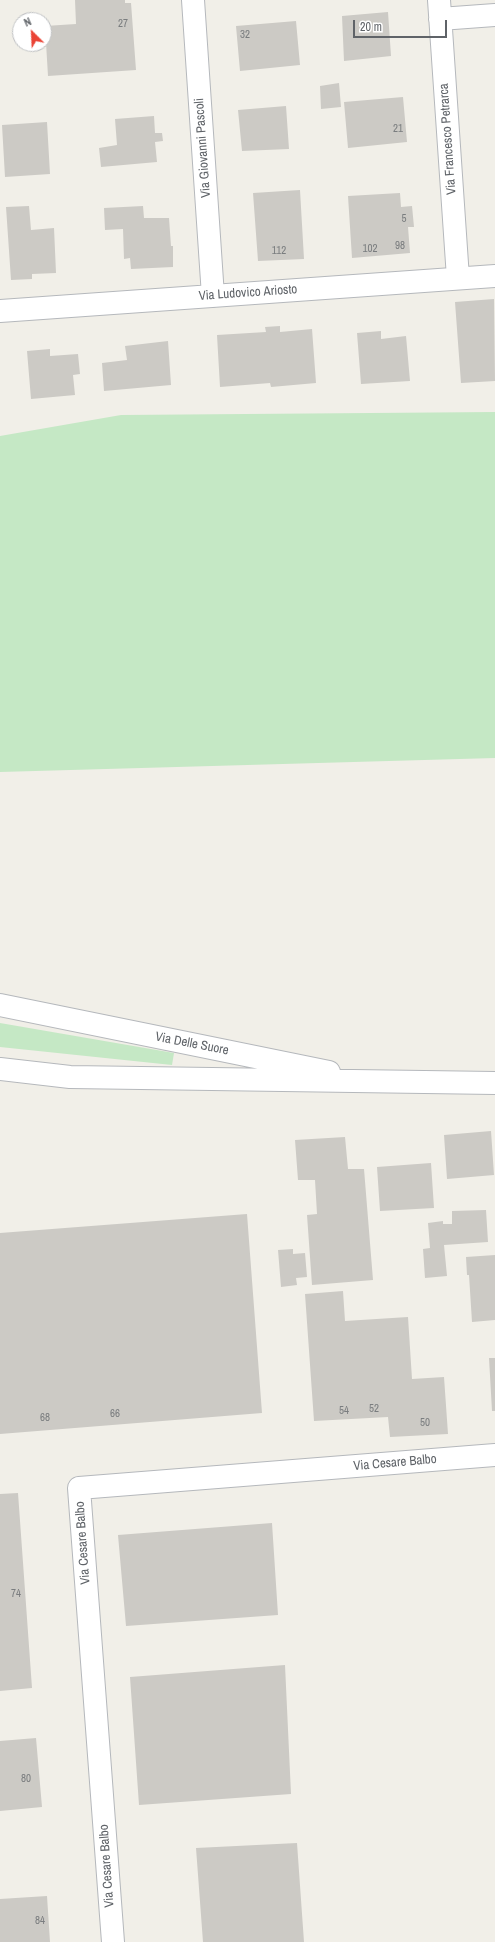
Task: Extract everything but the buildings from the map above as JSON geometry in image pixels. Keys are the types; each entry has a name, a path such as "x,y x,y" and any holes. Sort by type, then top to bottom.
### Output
{"street":[{"name":"Via Giovanni Pascoli","path":"193,0 213,296"},
{"path":"440,10 495,15"},
{"name":"Via Francesco Petrarca","path":"440,10 458,278"},
{"name":"Via Ludovico Ariosto","path":"0,311 495,276"},
{"name":"Via Delle Suore","path":"0,1005 383,1082"},
{"name":"Via Delle Suore","path":"0,1069 70,1077 495,1083"},
{"name":"Via Cesare Balbo","path":"113,1942 79,1488 495,1455"}],"green space":[{"path":"495,412 495,758 0,772 0,436 121,415"},
{"path":"0,1023 174,1053 172,1065 0,1047"}]}
